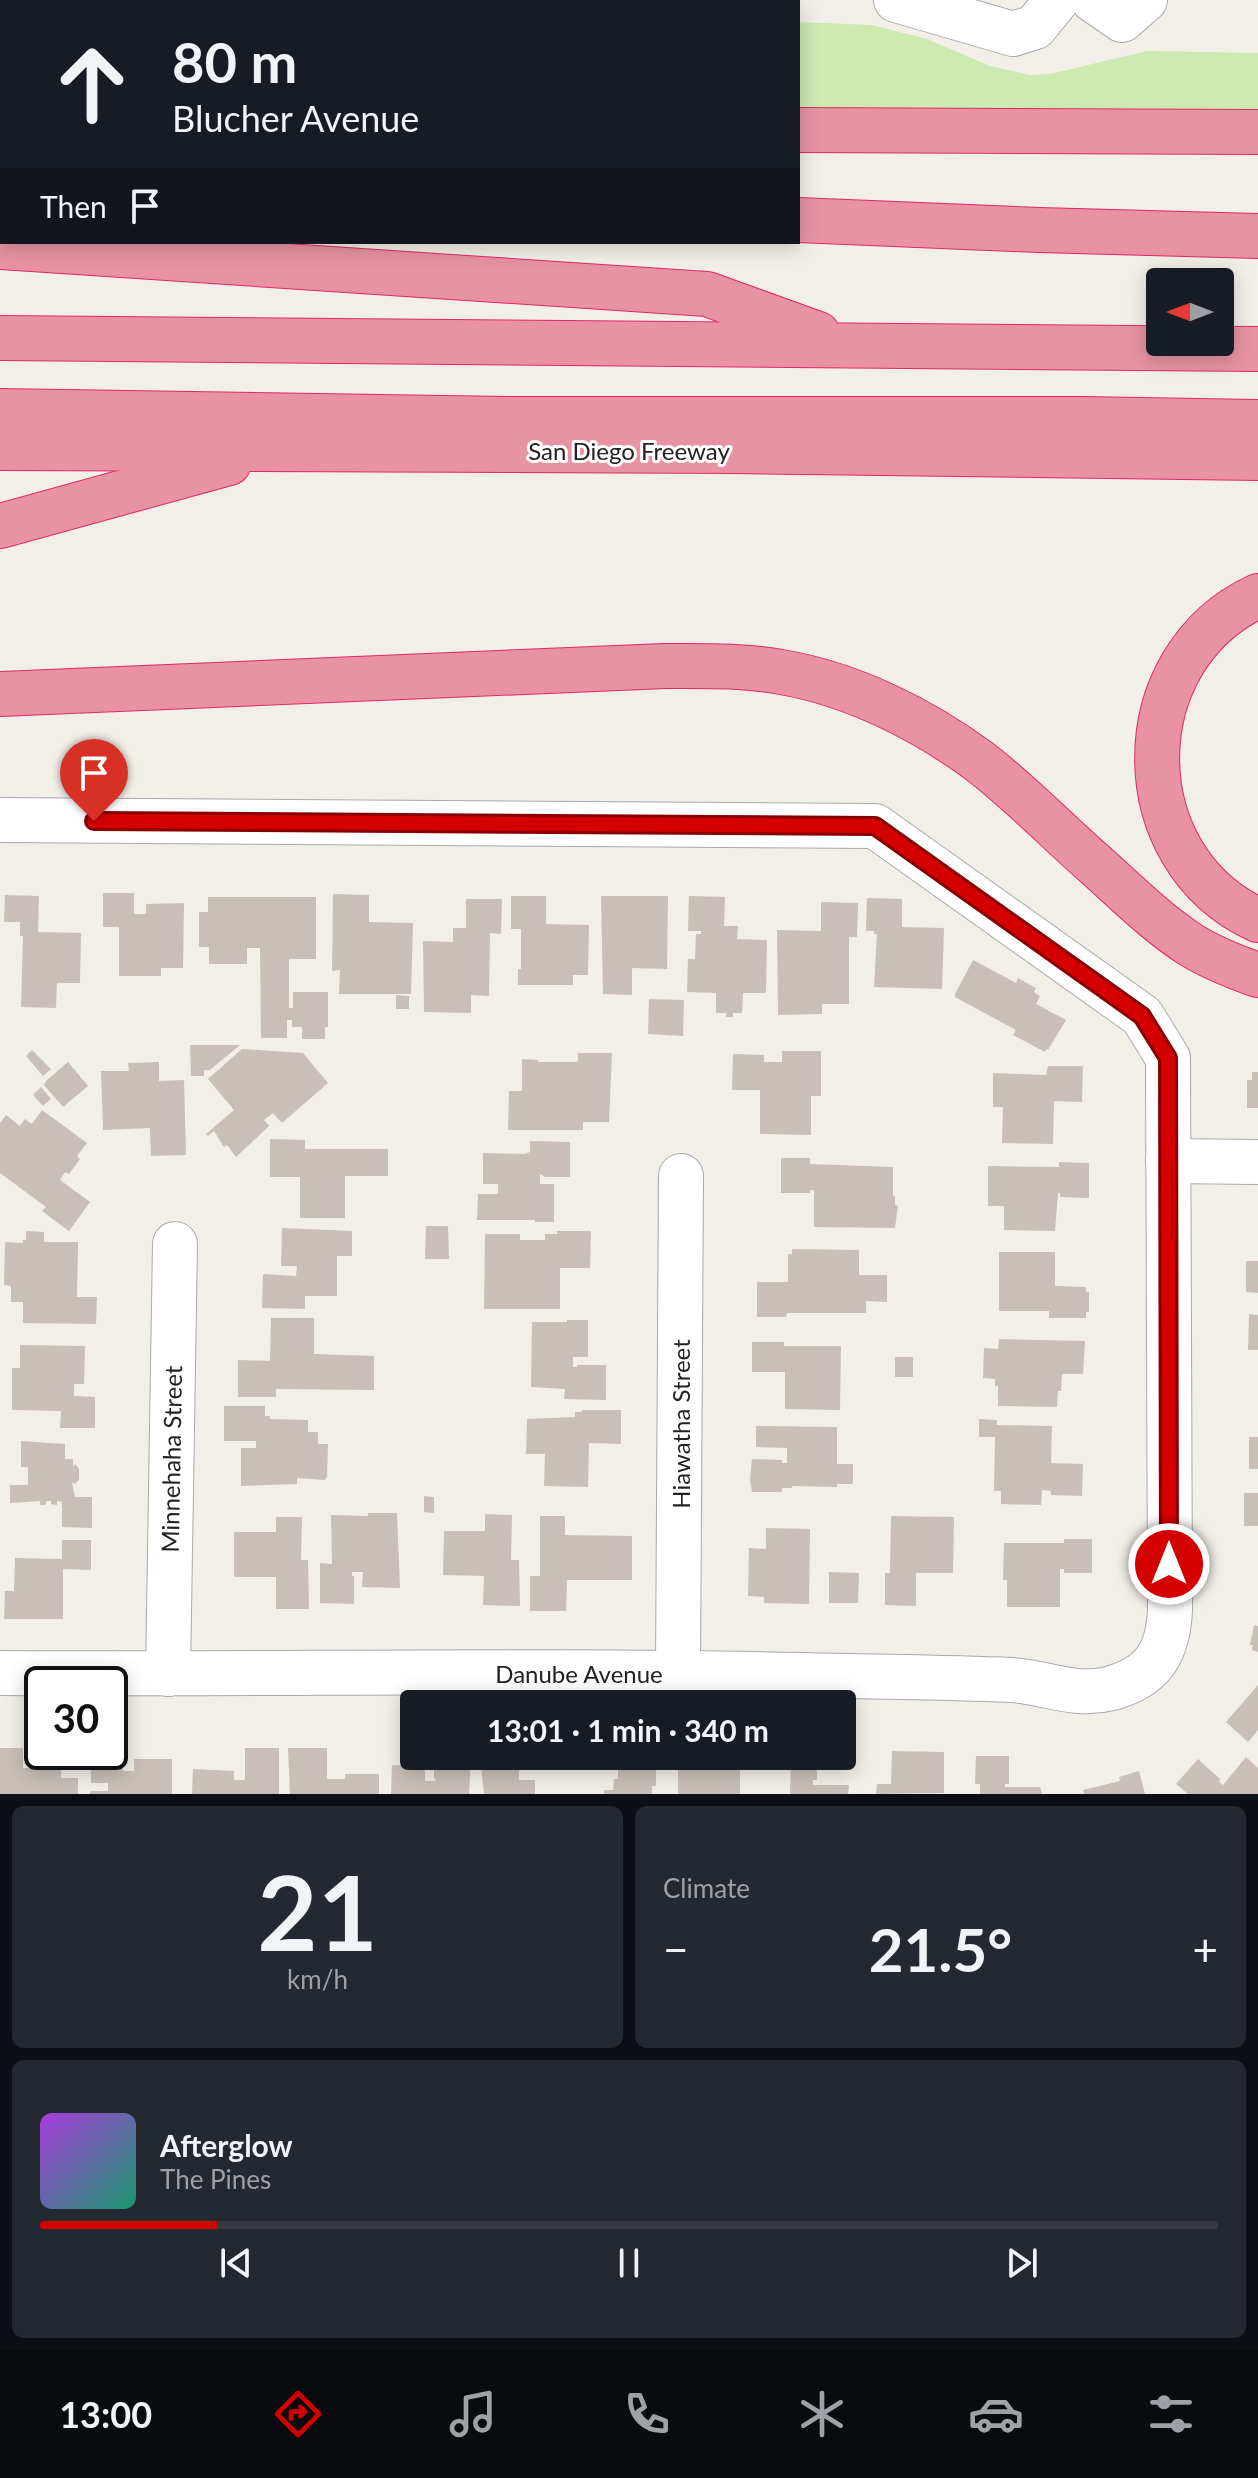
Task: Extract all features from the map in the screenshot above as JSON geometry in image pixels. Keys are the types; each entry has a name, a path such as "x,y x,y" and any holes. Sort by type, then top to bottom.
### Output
{"highway":[{"path":"800,130 1258,132"},
{"path":"800,220 1258,236"},
{"path":"0,247 707,294 851,345"},
{"path":"0,338 1258,349"},
{"path":"0,389 1258,398"},
{"path":"0,411 524,420 1083,419 1258,422"},
{"name":"San Diego Freeway","path":"0,448 733,451 1258,458"},
{"path":"0,526 279,449"},
{"path":"1258,596 1242,603 1215,624 1179,670 1159,725 1156,758 1157,785 1177,843 1212,888 1258,920"},
{"path":"0,694 665,666 725,666 781,672 828,683 920,723 980,762 1192,946 1258,975"}],"street":[{"path":"896,0 1013,34 1035,27 1057,0"},
{"path":"1093,0 1122,20 1145,0"},
{"path":"0,820 875,826 1142,1016 1168,1058 1168,1161 1258,1162"},
{"name":"Danube Avenue","path":"0,1673 678,1672 1016,1680 1073,1692 1106,1689 1127,1682 1161,1656 1170,1610 1168,1161"},
{"name":"Hiawatha Street","path":"678,1672 681,1176"},
{"name":"Minnehaha Street","path":"168,1674 175,1244"}],"green space":[{"path":"800,22 872,25 927,39 990,66 1030,75 1050,74 1147,51 1258,53 1258,111 800,110"}],"building":[{"path":"103,893 134,893 134,914 146,914 146,904 184,903 183,968 161,968 161,976 119,976 119,927 103,927"},
{"path":"333,894 369,895 369,922 413,923 411,994 339,994 340,970 332,971"},
{"path":"5,895 39,896 38,932 81,933 80,983 57,983 56,1008 21,1007 23,936 20,936 20,922 4,922"},
{"path":"511,896 546,896 546,924 589,925 588,975 573,975 573,985 518,985 521,929 511,929"},
{"path":"601,896 668,896 667,969 632,968 632,995 603,994"},
{"path":"689,896 725,897 724,926 738,926 737,939 767,940 766,993 743,993 742,1013 733,1013 733,1017 716,1013 716,993 687,992 688,959 695,959 696,934 701,934 701,931 688,931"},
{"path":"208,897 316,897 316,959 289,959 289,1008 293,1008 293,992 328,992 325,1039 302,1039 302,1027 292,1027 292,1020 287,1020 287,1038 261,1038 260,948 247,948 247,964 209,964 209,947 199,947 199,912 208,912"},
{"path":"867,898 902,899 902,927 944,928 942,989 874,987 877,934 866,931"},
{"path":"466,899 502,899 501,934 490,933 489,996 471,995 471,1013 424,1012 423,941 453,942 453,928 466,928"},
{"path":"821,902 858,903 857,937 849,937 849,1004 822,1004 822,1014 778,1015 777,930 821,931"},
{"path":"973,960 1016,983 1018,978 1036,988 1034,992 1040,996 1036,1004 1066,1020 1048,1050 1045,1052 1013,1035 1016,1030 955,997"},
{"path":"396,995 409,996 409,1009 396,1009"},
{"path":"649,999 684,1000 683,1036 648,1034"},
{"path":"190,1045 240,1045 210,1070 204,1070 204,1076 191,1076"},
{"path":"242,1049 303,1053 328,1083 282,1123 273,1113 264,1120 269,1126 236,1157 227,1145 224,1147 214,1131 208,1136 206,1134 234,1110 208,1079"},
{"path":"32,1050 51,1069 43,1076 26,1056"},
{"path":"782,1051 821,1051 821,1096 811,1096 811,1135 760,1134 760,1090 732,1090 733,1054 764,1055 764,1062 782,1062"},
{"path":"578,1053 612,1053 609,1122 583,1122 583,1130 508,1130 509,1091 522,1091 522,1059 575,1062 578,1061"},
{"path":"68,1062 88,1086 63,1107 44,1085"},
{"path":"159,1062 159,1081 184,1080 186,1155 151,1156 150,1128 103,1130 101,1071 129,1071 128,1063"},
{"path":"1048,1066 1083,1066 1082,1102 1054,1101 1053,1144 1002,1143 1003,1107 993,1107 993,1073 1046,1075"},
{"path":"1252,1072 1258,1072 1258,1108 1247,1108 1247,1080 1252,1080"},
{"path":"41,1087 51,1099 43,1106 33,1095"},
{"path":"42,1110 87,1143 77,1156 80,1159 60,1180 90,1202 69,1231 42,1211 46,1207 0,1173 0,1123 6,1115 20,1126 25,1119 32,1124"},
{"path":"270,1139 305,1140 305,1149 388,1149 388,1176 345,1176 345,1218 300,1218 300,1177 270,1177"},
{"path":"530,1141 570,1142 570,1177 545,1177 540,1174 540,1184 554,1184 554,1222 477,1220 478,1194 498,1194 498,1184 483,1184 483,1153 525,1154 530,1152"},
{"path":"781,1158 810,1158 810,1164 893,1167 893,1196 898,1206 895,1228 814,1227 814,1190 810,1193 781,1193"},
{"path":"1059,1162 1089,1163 1089,1198 1060,1197 1058,1193 1055,1231 1004,1230 1004,1206 988,1206 988,1166 1059,1167"},
{"path":"426,1226 448,1226 449,1259 425,1259"},
{"path":"282,1228 352,1231 352,1256 337,1256 337,1296 305,1296 305,1309 262,1308 263,1274 296,1276 297,1266 281,1266"},
{"path":"26,1231 44,1232 44,1242 78,1242 77,1297 97,1297 96,1324 23,1323 23,1302 11,1302 11,1286 4,1285 5,1242 23,1243"},
{"path":"557,1231 591,1231 590,1268 560,1268 560,1309 484,1309 485,1234 520,1234 520,1240 545,1240 545,1234 557,1234"},
{"path":"792,1249 859,1250 859,1275 887,1275 887,1302 866,1301 866,1313 787,1313 786,1317 757,1317 757,1282 788,1282 788,1254 792,1254"},
{"path":"999,1252 1055,1252 1055,1286 1086,1287 1089,1312 1086,1312 1086,1318 1049,1318 1049,1311 999,1311"},
{"path":"1246,1261 1258,1261 1258,1293 1246,1292"},
{"path":"1249,1314 1258,1315 1258,1350 1248,1350"},
{"path":"271,1318 314,1318 314,1354 374,1356 374,1390 276,1389 276,1397 238,1397 238,1360 270,1361"},
{"path":"588,1320 588,1357 573,1357 573,1367 606,1365 606,1400 564,1399 565,1389 531,1387 532,1322"},
{"path":"999,1339 1085,1341 1083,1374 1062,1374 1057,1407 998,1406 995,1379 983,1378 984,1348 998,1349"},
{"path":"752,1342 784,1342 784,1346 841,1346 840,1410 785,1409 785,1372 752,1372"},
{"path":"20,1345 85,1346 84,1384 74,1384 74,1396 95,1397 95,1428 60,1428 61,1411 12,1410 12,1368 20,1368"},
{"path":"895,1357 913,1357 913,1377 895,1377"},
{"path":"224,1406 265,1406 265,1416 270,1416 270,1419 308,1420 308,1432 318,1432 318,1444 328,1444 325,1480 297,1478 297,1484 241,1486 241,1448 256,1448 256,1441 224,1441"},
{"path":"621,1410 621,1444 589,1443 588,1487 544,1486 545,1454 526,1454 527,1419 575,1417 575,1412"},
{"path":"979,1419 997,1420 997,1425 1052,1426 1051,1463 1083,1464 1082,1496 1051,1495 1051,1491 1042,1490 1041,1505 1001,1504 1001,1491 994,1491 995,1437 979,1437"},
{"path":"756,1426 837,1427 837,1464 853,1464 853,1484 837,1484 837,1487 792,1486 782,1488 782,1492 752,1492 752,1459 782,1460 782,1463 787,1463 787,1448 756,1447"},
{"path":"1249,1437 1258,1437 1258,1469 1249,1469"},
{"path":"21,1441 65,1444 65,1459 73,1459 73,1467 75,1464 79,1469 79,1480 75,1484 72,1482 75,1497 92,1497 92,1528 62,1527 62,1502 57,1501 57,1505 51,1504 51,1501 46,1501 46,1505 40,1505 40,1501 10,1503 10,1485 28,1485 28,1467 21,1467"},
{"path":"1244,1493 1258,1493 1258,1526 1244,1526"},
{"path":"424,1496 434,1497 434,1513 424,1512"},
{"path":"368,1513 397,1513 400,1588 362,1587 363,1572 352,1572 354,1604 320,1603 320,1563 332,1564 331,1515 368,1516"},
{"path":"485,1514 512,1515 511,1560 519,1560 520,1606 483,1605 484,1576 443,1575 444,1531 485,1531"},
{"path":"540,1516 565,1516 565,1535 632,1536 632,1580 567,1580 566,1611 530,1611 530,1576 540,1576"},
{"path":"891,1516 954,1517 953,1573 916,1573 916,1606 885,1605 885,1573 890,1573"},
{"path":"276,1517 302,1517 301,1560 308,1560 309,1609 276,1609 276,1577 234,1577 234,1532 276,1532"},
{"path":"766,1528 810,1529 809,1604 764,1603 764,1597 748,1596 749,1548 766,1549"},
{"path":"1064,1539 1092,1539 1092,1573 1064,1573 1064,1569 1060,1569 1060,1607 1007,1607 1007,1580 1003,1580 1004,1543 1064,1543"},
{"path":"62,1540 91,1540 91,1570 63,1569 63,1619 4,1619 5,1591 14,1591 15,1558 62,1559"},
{"path":"829,1572 859,1573 858,1603 829,1603"},
{"path":"1254,1625 1258,1626 1258,1652 1252,1650 1253,1645 1250,1645"},
{"path":"1258,1685 1258,1730 1248,1742 1226,1722"},
{"path":"0,1748 23,1748 24,1770 61,1770 61,1778 78,1778 78,1794 0,1794"},
{"path":"245,1748 279,1748 279,1794 192,1794 193,1769 234,1771 234,1780 245,1780"},
{"path":"288,1748 327,1748 327,1779 345,1779 345,1774 379,1774 379,1794 290,1794"},
{"path":"892,1751 944,1752 944,1793 876,1794 877,1784 891,1784"},
{"path":"976,1756 1009,1756 1009,1784 1005,1787 1040,1787 1042,1794 980,1794 980,1784 975,1784"},
{"path":"1246,1757 1258,1768 1258,1794 1188,1794 1176,1784 1198,1759 1223,1785"},
{"path":"134,1759 172,1759 172,1794 90,1794 90,1791 108,1791 108,1783 91,1783 91,1770 134,1771"},
{"path":"392,1765 400,1765 400,1770 425,1770 425,1781 436,1781 434,1770 470,1770 469,1794 391,1794"},
{"path":"481,1770 519,1770 519,1780 535,1780 535,1794 484,1794"},
{"path":"618,1770 656,1770 656,1786 652,1786 652,1794 604,1794 604,1790 613,1790 614,1779 618,1779"},
{"path":"678,1770 740,1770 740,1794 678,1794"},
{"path":"791,1770 817,1770 817,1780 813,1780 813,1785 849,1785 848,1794 790,1794"},
{"path":"1139,1771 1145,1794 1084,1794 1083,1790 1120,1781 1119,1777"}],"route":[{"path":"94,821 875,826 1142,1016 1168,1058 1169,1564"}]}
